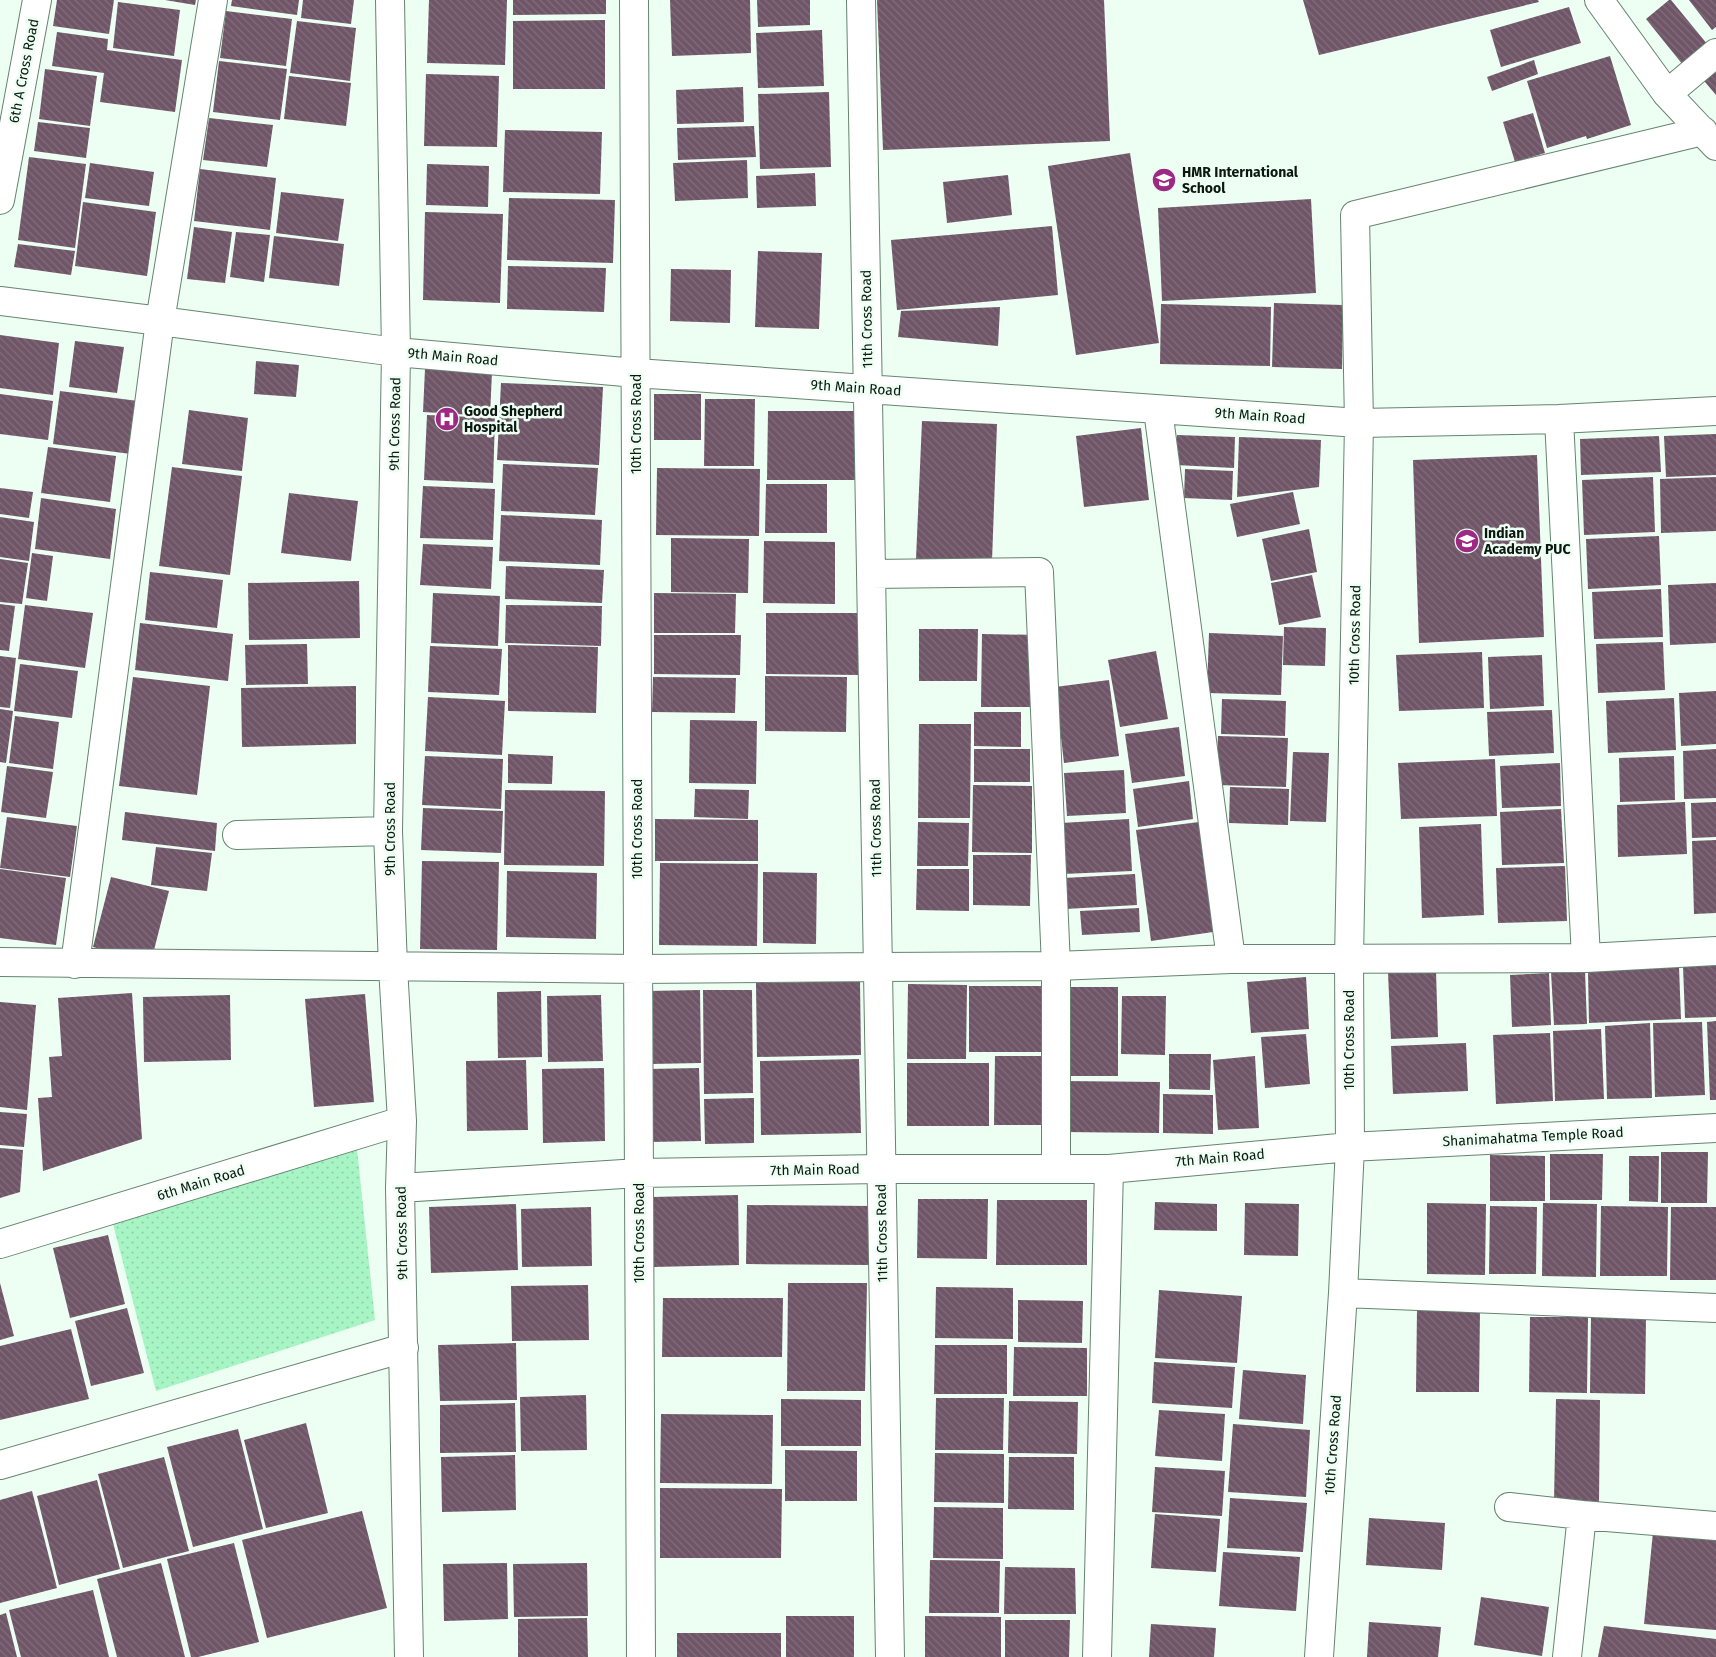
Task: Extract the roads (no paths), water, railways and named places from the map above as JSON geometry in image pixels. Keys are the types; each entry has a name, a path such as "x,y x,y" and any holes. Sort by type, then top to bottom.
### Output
{"street":[{"name":"6th A Cross Road","path":"0,200 37,0"},
{"path":"76,964 160,321 213,0"},
{"name":"9th Cross Road","path":"390,0 396,352 388,831 393,966 402,1121 400,1188 409,1657"},
{"name":"10th Cross Road","path":"634,0 640,1657"},
{"name":"11th Cross Road","path":"861,0 890,1657"},
{"path":"1599,0 1667,94 1709,138"},
{"path":"1667,94 1716,53"},
{"name":"10th Cross Road","path":"1319,1657 1343,1293 1350,1147 1349,959 1359,423 1354,215 1709,138"},
{"name":"9th Main Road","path":"0,301 396,352 636,373 1359,423 1559,419 1716,411"},
{"path":"1158,410 1231,959"},
{"path":"1559,419 1586,958"},
{"path":"871,574 1038,572 1056,966 1056,1169"},
{"path":"238,835 388,831"},
{"path":"0,962 638,969 1056,966 1231,959 1586,958 1716,950"},
{"name":"6th Main Road","path":"0,1244 402,1121"},
{"name":"Shanimahatma Temple Road","path":"1350,1147 1716,1128"},
{"name":"7th Main Road","path":"400,1188 639,1173 880,1169 1109,1169 1350,1147"},
{"path":"1097,1657 1109,1169"},
{"path":"1343,1293 1716,1308"},
{"path":"0,1465 404,1348"},
{"path":"1510,1507 1716,1526"},
{"path":"1568,1657 1582,1515"}],"place":[{"name":"HMR International School","path":"1164,180"},
{"name":"Good Shepherd Hospital","path":"447,419"},
{"name":"Indian Academy PUC","path":"1467,541"}]}
